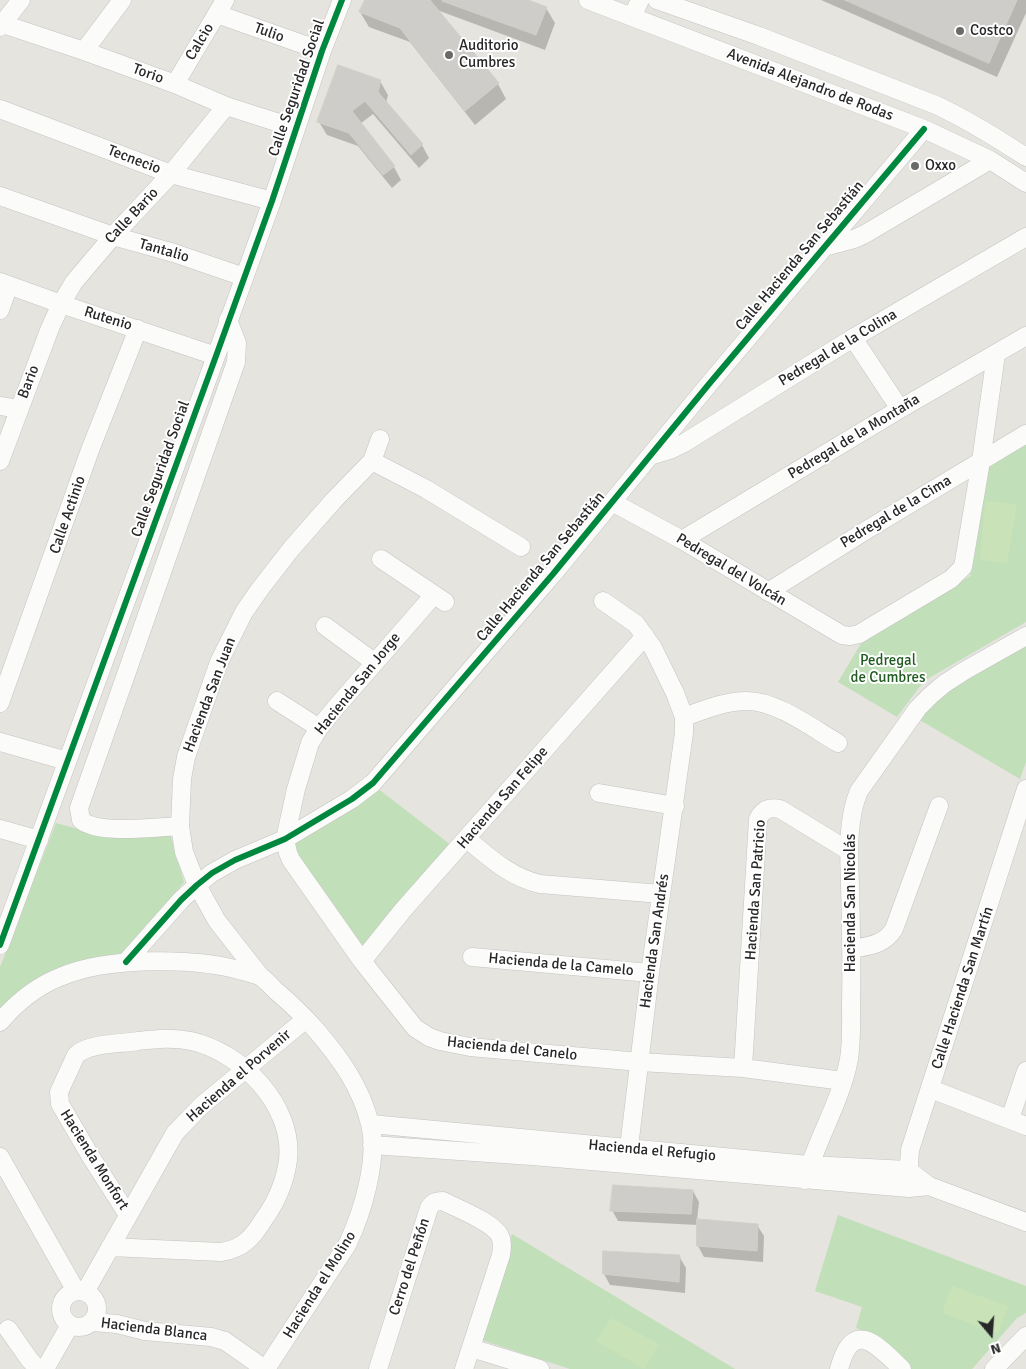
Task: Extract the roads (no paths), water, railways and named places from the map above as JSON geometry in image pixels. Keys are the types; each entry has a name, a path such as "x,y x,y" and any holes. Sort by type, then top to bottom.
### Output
{"street":[{"path":"1,25 21,0"},
{"path":"84,51 122,0"},
{"name":"Calle Seguridad Social","path":"0,945 6,914 39,840 272,201 295,128 342,0"},
{"name":"Avenida Alejandro de Rodas","path":"588,0 924,129 990,160 1026,183"},
{"path":"632,17 640,0"},
{"path":"656,27 665,1"},
{"name":"Avenida Alejandro de Rodas","path":"665,1 936,105 958,115 1026,157"},
{"name":"Tulio","path":"221,7 322,51"},
{"name":"Calcio","path":"174,84 221,7"},
{"name":"Torio","path":"1,25 84,51 174,84 226,106 295,128"},
{"name":"Calle Bario","path":"61,304 74,282 112,236 171,174 226,106"},
{"name":"Tecnecio","path":"0,109 171,174 272,201"},
{"name":"Calle Hacienda San Sebastián","path":"126,962 196,885 212,873 235,860 285,839 352,799 373,782 546,582 924,129"},
{"path":"824,247 865,234 990,160"},
{"name":"Tantalio","path":"0,196 112,236 174,253 244,277"},
{"name":"Pedregal de la Colina","path":"650,456 670,450 684,443 853,338 1026,237"},
{"path":"0,310 4,283"},
{"name":"Rutenio","path":"4,283 216,356"},
{"name":"Bario","path":"0,460 18,409 61,304"},
{"path":"180,826 116,829 93,826 82,820 79,808 236,362 237,343 228,320"},
{"name":"Calle Actinio","path":"0,703 90,450 138,329"},
{"name":"Pedregal de la Montaña","path":"682,540 1026,336"},
{"path":"853,338 900,410"},
{"path":"981,461 996,354"},
{"path":"0,406 18,409"},
{"name":"Pedregal de la Cima","path":"768,592 1026,434"},
{"path":"380,439 372,461 426,490 521,547"},
{"name":"Hacienda San Juan","path":"261,977 216,921 196,885 184,852 180,826 182,779 186,757 216,670 233,632 260,588 334,500 372,461"},
{"name":"Pedregal del Volcán","path":"612,502 682,540 842,635 850,636 867,630 958,574 965,560 981,461"},
{"name":"Hacienda San Jorge","path":"285,839 305,758 310,743 319,728 374,662 439,599 381,559"},
{"path":"603,601 636,624 645,636 675,693 684,717 722,704 746,701 758,702 768,704 838,743"},
{"path":"324,626 374,662"},
{"name":"Hacienda San Felipe","path":"362,961 403,910 645,636"},
{"name":"Hacienda San Nicolás","path":"807,1172 824,1134 849,1059 852,948 849,851 853,808 859,791 918,708 944,684 1026,636"},
{"path":"277,701 319,728"},
{"name":"Hacienda San Andrés","path":"628,1156 650,973 675,806 684,733 684,717"},
{"path":"0,742 67,761"},
{"name":"Calle Hacienda San Martín","path":"909,1188 910,1150 1018,842 1026,788"},
{"path":"599,793 675,806"},
{"path":"852,948 880,943 889,937 894,930 939,806"},
{"name":"Hacienda San Patricio","path":"743,1068 758,819 761,812 766,809 780,809 849,851"},
{"path":"0,829 39,840"},
{"name":"Hacienda del Canelo","path":"285,839 291,860 362,961 415,1028 429,1037 470,1047 640,1062 743,1068 843,1081"},
{"path":"467,839 498,865 528,881 540,884 661,894"},
{"name":"Hacienda de la Camelo","path":"472,956 650,973"},
{"name":"Hacienda el Molino","path":"0,1022 33,990 61,976 80,970 126,962 195,962 225,967 261,977 306,1019 338,1055 361,1096 370,1124 372,1145 364,1202 354,1232 334,1267 265,1369"},
{"name":"Hacienda el Porvenir","path":"80,1291 110,1247 175,1133 201,1106 306,1019"},
{"name":"Hacienda Monfort","path":"110,1247 231,1251 242,1247 255,1233 274,1205 285,1177 288,1159 288,1144 278,1110 271,1098 246,1069 223,1053 190,1040 173,1038 94,1047 81,1051 76,1055 59,1092 60,1104 128,1215"},
{"path":"931,1089 1018,1122 1026,1071"},
{"name":"Hacienda el Refugio","path":"370,1124 628,1156 807,1172 909,1188 929,1186"},
{"name":"Hacienda el Refugio","path":"372,1145 628,1156"},
{"path":"0,1157 80,1291"},
{"name":"Hacienda el Refugio","path":"807,1172 908,1170 929,1186 1026,1222"},
{"name":"Cerro del Peñón","path":"378,1369 429,1208 438,1201 443,1201 492,1226 501,1238 501,1255 464,1369"},
{"path":"80,1291 91,1294 97,1304 98,1311 93,1322 82,1328 70,1325 63,1317 61,1306 67,1295 80,1291"},
{"name":"Hacienda Blanca","path":"93,1322 117,1324 145,1331 211,1336 225,1341 265,1369"},
{"path":"44,1369 70,1325"},
{"path":"8,1329 38,1369"},
{"path":"994,1369 1026,1336"},
{"path":"839,1369 848,1346 854,1341 862,1340 877,1344 902,1369"},
{"path":"471,1348 540,1369"}],"place":[{"name":"Costco","path":"960,31"},
{"name":"Auditorio Cumbres","path":"449,55"},
{"name":"Oxxo","path":"915,166"}],"park label":[{"name":"Pedregal de Cumbres","path":"888,670"}]}
